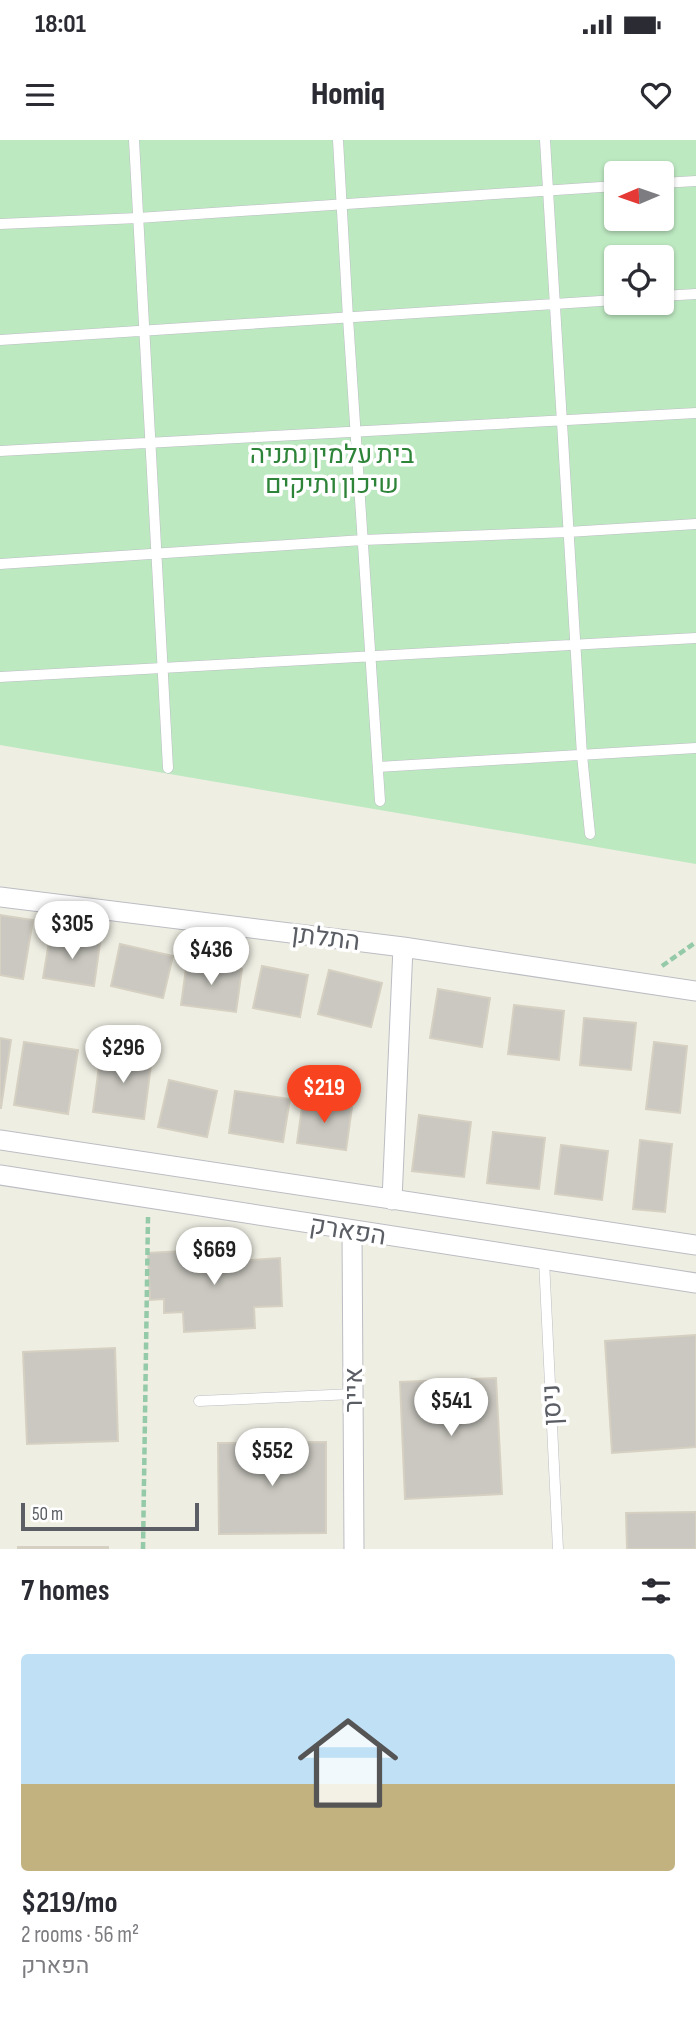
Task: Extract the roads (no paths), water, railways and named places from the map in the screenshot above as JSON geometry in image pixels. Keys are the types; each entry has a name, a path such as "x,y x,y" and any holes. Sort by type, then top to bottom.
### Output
{"street":[{"name":"התלתן","path":"0,897 403,947 696,991"},
{"path":"392,1200 403,947"},
{"name":"הפארק","path":"0,1140 696,1245"},
{"name":"הפארק","path":"0,1175 696,1283"},
{"name":"אייר","path":"352,1231 354,1549"}],"lane":[{"path":"134,140 167,768"},
{"path":"338,140 380,801"},
{"path":"545,140 582,755 590,834"},
{"path":"674,182 696,181"},
{"path":"0,224 138,218 604,187"},
{"path":"674,295 696,294"},
{"path":"0,340 604,301"},
{"path":"0,451 696,413"},
{"path":"0,564 363,540 696,524"},
{"path":"0,677 371,654 696,638"},
{"path":"378,768 696,748"},
{"name":"ניסן","path":"544,1260 558,1549"},
{"path":"199,1401 353,1394"}],"park label":[{"name":"בית עלמין נתניה שיכון ותיקים","path":"332,469"}]}
